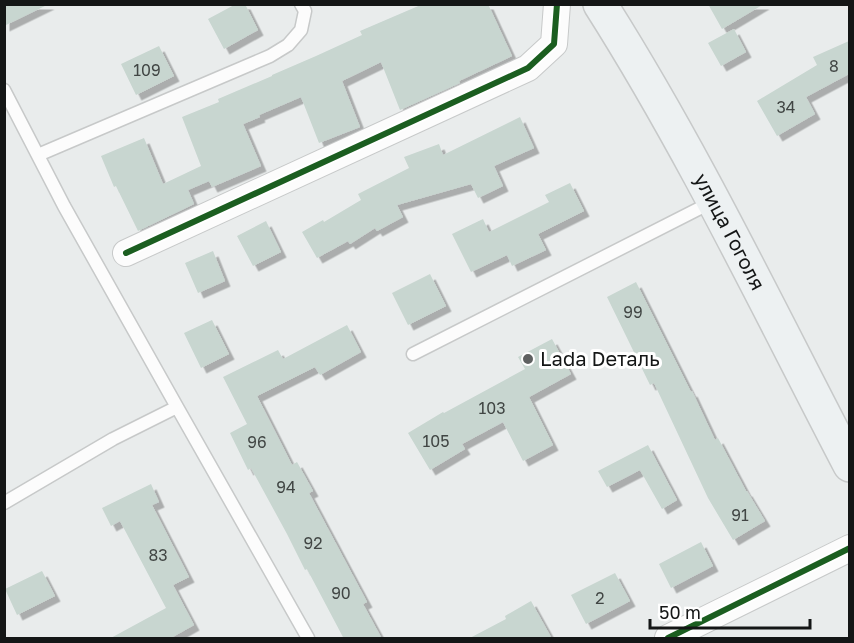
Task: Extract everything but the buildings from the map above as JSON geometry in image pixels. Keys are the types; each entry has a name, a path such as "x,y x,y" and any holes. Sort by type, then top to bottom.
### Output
{"main road":[{"name":"улица Гоголя","path":"600,4 654,92 713,201 849,465"}],"street":[{"path":"126,253 528,68 554,44 557,4"},
{"path":"668,639 849,548"}],"lane":[{"path":"38,155 270,56 288,45 301,30 304,11 301,4"},
{"path":"4,90 64,206 308,639"},
{"path":"413,354 713,201"},
{"path":"4,503 113,439 177,407"}],"cycle path":[{"path":"126,253 528,68 554,44 557,4"},
{"path":"668,638 850,548"}],"place":[{"name":"Lada Dеталь","path":"528,359"}]}
